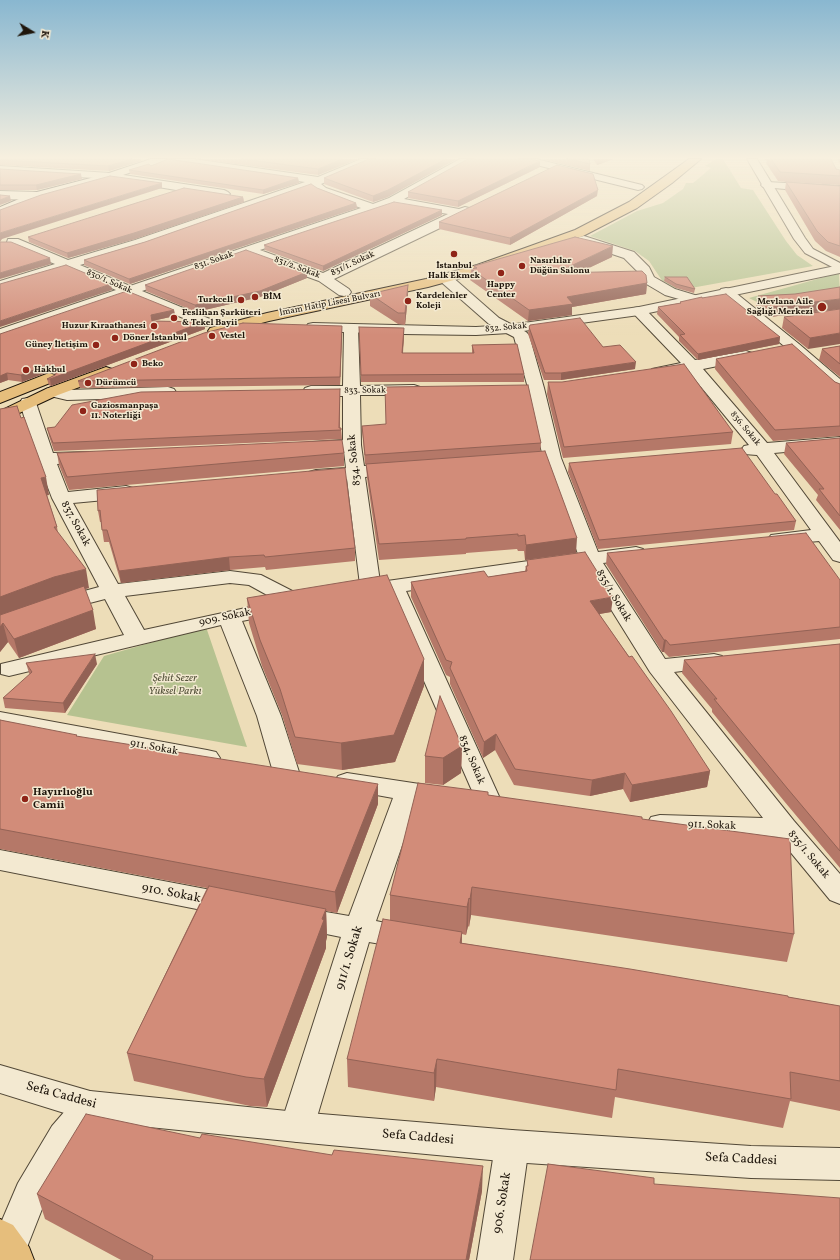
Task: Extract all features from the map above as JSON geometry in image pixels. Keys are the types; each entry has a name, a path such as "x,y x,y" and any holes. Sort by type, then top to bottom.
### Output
{"main road":[{"name":"İmam Hatip Lisesi Bulvarı","path":"182,329 202,329 238,324 380,294 445,278 482,268 603,218"},
{"name":"İmam Hatip Lisesi Bulvarı","path":"202,329 250,310 344,292 406,278 454,265 538,237 565,234"},
{"path":"0,416 52,392 121,366"},
{"path":"0,398 63,372"}],"street":[{"path":"0,285 140,243 212,218"},
{"name":"831. Sokak","path":"0,334 344,218"},
{"name":"831/1. Sokak","path":"324,278 450,218"},
{"path":"787,218 809,251 840,268"},
{"name":"836. Sokak","path":"565,234 633,258 644,270 645,294 693,367 762,449 840,556"},
{"path":"7,243 28,238"},
{"name":"830/1. Sokak","path":"7,243 67,265 127,290 202,329"},
{"name":"831/2. Sokak","path":"246,250 324,278 344,292"},
{"name":"832. Sokak","path":"238,324 351,329 469,331 508,329 645,294 662,306 840,268"},
{"name":"835/1. Sokak","path":"445,278 494,321 521,335 554,462 590,558 658,667 785,828 840,893"},
{"path":"645,294 670,292 693,299"},
{"path":"726,292 774,323 799,351 840,388"},
{"name":"834. Sokak","path":"351,329 352,445 356,472 382,587 501,805 408,791"},
{"path":"646,374 693,367 767,352 799,351 826,353"},
{"name":"833. Sokak","path":"296,391 432,390"},
{"path":"52,392 67,395 182,392"},
{"name":"837. Sokak","path":"28,403 46,459 61,498 137,638"},
{"path":"730,452 840,442"},
{"path":"297,448 352,445"},
{"path":"46,459 109,456"},
{"path":"301,477 411,468"},
{"path":"61,498 144,490"},
{"path":"762,541 825,534"},
{"path":"342,595 382,587 590,558 652,551"},
{"path":"44,611 80,598 112,591 230,576 254,579 298,603"},
{"name":"909. Sokak","path":"3,668 229,617 320,599"},
{"path":"229,617 269,716 295,773 408,791"},
{"path":"658,667 737,658"},
{"name":"911. Sokak","path":"0,720 231,762"},
{"name":"911/1. Sokak","path":"297,1127 358,930 408,791"},
{"name":"911. Sokak","path":"636,824 785,828"},
{"name":"910. Sokak","path":"0,860 358,930 436,942"},
{"name":"Sefa Caddesi","path":"0,1079 90,1106 297,1127 512,1146 751,1162 840,1164"},
{"path":"8,1249 30,1195 64,1137 90,1106"},
{"name":"906. Sokak","path":"495,1260 512,1146"}],"green space":[{"path":"624,218 771,218 797,255 813,266 691,288 667,288 649,261 635,251 590,236"},
{"path":"839,273 840,294 763,305 749,298"},
{"name":"Şehit Sezer Yüksel Parkı","path":"206,627 247,747 67,715 104,656"}],"building":[{"path":"0,218 49,218 0,233"},
{"path":"89,218 180,218 67,253 28,237"},
{"path":"214,218 312,218 129,279 84,260 145,242"},
{"path":"346,218 425,218 323,266 264,245"},
{"path":"448,218 547,218 510,238 439,222"},
{"path":"809,218 840,218 840,246 828,242 817,231"},
{"path":"575,237 613,246 556,273 642,271 646,275 647,283 567,297 573,304 529,310 471,269 477,268 474,266"},
{"path":"0,242 11,242 50,258 0,273"},
{"path":"246,250 307,272 260,291 195,305 145,285"},
{"path":"66,265 111,284 0,321 0,284"},
{"path":"665,277 687,277 695,289 676,284"},
{"path":"408,285 405,313 398,313 370,294"},
{"path":"840,287 840,299 771,307 758,296 795,294"},
{"path":"127,291 174,310 151,315 152,321 204,322 50,379 47,379 55,375 57,371 54,367 47,365 21,375 7,373 0,376 0,334"},
{"path":"726,294 780,337 698,354 680,335 685,334 658,307 702,297"},
{"path":"840,309 840,333 810,338 784,317"},
{"path":"580,318 603,347 620,345 636,362 561,373 545,373 529,327 530,325"},
{"path":"243,323 342,326 340,377 78,381 204,333"},
{"path":"359,327 404,328 402,353 474,353 472,345 517,344 524,374 361,375"},
{"path":"792,344 835,382 840,384 840,426 775,430 716,359"},
{"path":"840,346 840,364 822,349"},
{"path":"684,364 733,432 564,447 548,382 562,382"},
{"path":"528,385 541,443 365,455 362,426 386,424 385,387"},
{"path":"340,389 339,428 341,428 341,430 53,443 47,428 55,427 72,405 141,392"},
{"path":"17,406 21,418 24,417 46,477 41,478 57,527 54,527 86,569 54,577 0,597 0,409"},
{"path":"840,438 840,516 819,489 824,489 786,443"},
{"path":"342,440 344,453 67,477 57,453"},
{"path":"742,448 796,521 599,540 569,463"},
{"path":"545,451 577,538 526,545 525,535 518,536 518,534 466,539 379,544 366,464"},
{"path":"345,468 355,548 265,557 264,555 229,557 119,571 107,530 102,530 100,510 98,511 97,490"},
{"path":"806,533 840,580 840,627 670,645 666,640 664,640 607,553"},
{"path":"585,552 613,597 590,601 629,657 632,656 671,711 710,771 632,785 625,773 592,780 515,769 496,734 484,742 450,668 452,662 446,660 411,582 484,571 488,577 527,571 527,560"},
{"path":"387,575 424,659 394,735 341,743 295,737 280,689 260,640 247,598"},
{"path":"84,586 93,610 14,639 3,623 0,627 0,615"},
{"path":"840,644 840,851 714,699 717,699 684,660"},
{"path":"95,654 63,703 3,698 32,672 26,663"},
{"path":"440,696 462,746 443,758 425,756"},
{"path":"0,720 77,735 76,736 378,784 335,892 0,829"},
{"path":"418,783 488,792 488,795 642,817 642,819 790,839 794,934 472,887 467,907 390,895"},
{"path":"209,886 326,909 322,919 324,920 264,1079 246,1077 127,1053"},
{"path":"383,919 462,932 460,943 630,969 840,1006 840,1081 790,1072 791,1099 618,1069 616,1090 437,1059 434,1073 347,1059"},
{"path":"86,1114 200,1138 202,1134 332,1155 334,1150 483,1166 466,1260 152,1260 153,1256 37,1194"},
{"path":"548,1164 654,1178 654,1184 840,1198 840,1260 530,1260"}],"place":[{"name":"İstanbul Halk Ekmek","path":"454,254"},
{"name":"Nasırlılar Düğün Salonu","path":"522,266"},
{"name":"Happy Center","path":"501,273"},
{"name":"BİM","path":"255,297"},
{"name":"Turkcell","path":"241,300"},
{"name":"Kardelenler Koleji","path":"408,301"},
{"name":"Mevlana Aile Sağlığı Merkezi","path":"822,307"},
{"name":"Feslihan Şarküteri & Tekel Bayii","path":"174,318"},
{"name":"Huzur Kıraathanesi","path":"154,326"},
{"name":"Vestel","path":"212,336"},
{"name":"Döner İstanbul","path":"115,338"},
{"name":"Güney İletişim","path":"96,345"},
{"name":"Beko","path":"134,364"},
{"name":"Hakbul","path":"26,370"},
{"name":"Dürümcü","path":"88,383"},
{"name":"Gaziosmanpaşa 11. Noterliği","path":"83,411"},
{"name":"Hayırlıoğlu Camii","path":"25,799"}]}
